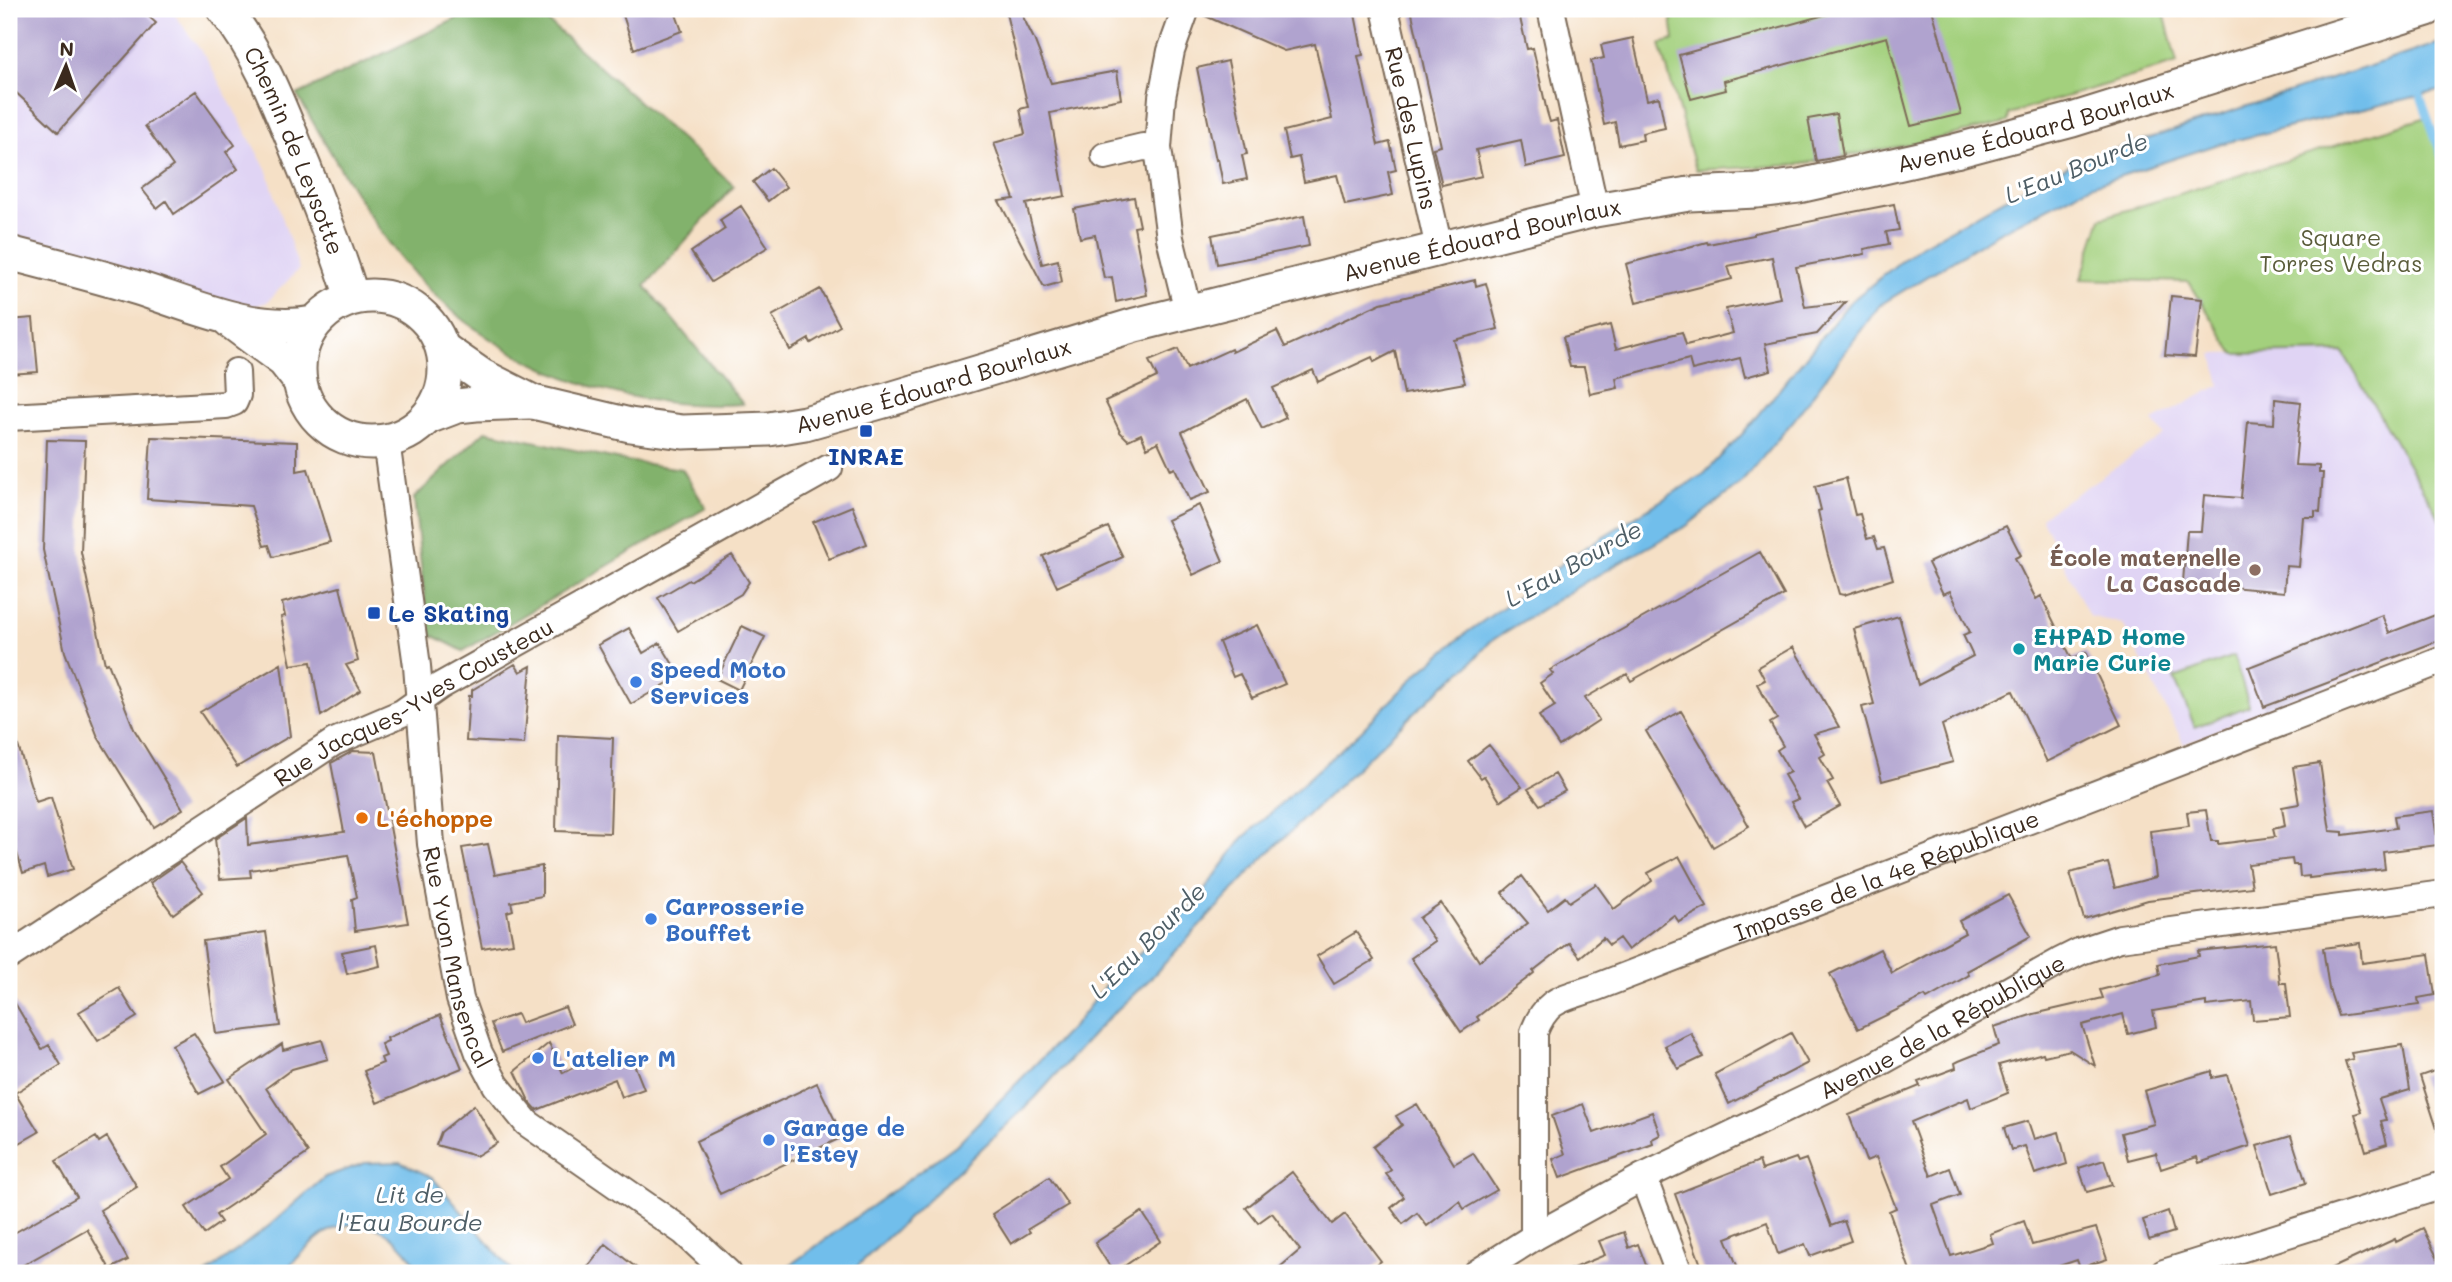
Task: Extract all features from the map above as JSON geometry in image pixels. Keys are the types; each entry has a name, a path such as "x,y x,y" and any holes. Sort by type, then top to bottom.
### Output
{"street":[{"name":"Chemin de Leysotte","path":"224,9 264,73 330,233 352,298"},
{"path":"1186,9 1171,51 1158,148 1170,238 1188,311"},
{"name":"Rue des Lupins","path":"1385,9 1439,248"},
{"path":"1550,9 1595,210"},
{"name":"Avenue Édouard Bourlaux","path":"443,349 482,376 533,402 630,425 683,432 769,429 805,423 1135,325 1595,210 1689,194 1799,186 1917,160 2072,120 2427,9"},
{"path":"1105,156 1143,147 1158,148"},
{"path":"9,253 136,288 225,317 281,326 314,323"},
{"path":"374,295 396,299 416,309 433,327 443,349 446,373 441,396 428,418 409,433 386,441 366,442 346,438 328,428 314,414 304,398 299,380 299,360 304,341 314,323 331,307 352,298 374,295"},
{"path":"225,317 284,361 299,380"},
{"path":"9,418 226,405 234,402 237,395 236,372"},
{"name":"Avenue Édouard Bourlaux","path":"428,418 457,407 476,404 533,402"},
{"name":"Rue Yvon Mansencal","path":"386,441 420,700 430,844 460,999 479,1053 496,1085 527,1124 684,1232 728,1273"},
{"name":"Rue Jacques-Yves Cousteau","path":"11,947 334,742 402,713 440,686 830,468"},
{"name":"Impasse de la 4e République","path":"1534,1237 1534,1032 1541,1014 1552,1003 1610,983 2443,660"},
{"name":"Avenue de la République","path":"1489,1270 1534,1237 1643,1177 1870,1068 2059,962 2094,947 2120,938 2443,894"},
{"path":"1643,1177 1679,1273"},
{"path":"2164,1273 2443,1185"}],"shaded area":[{"path":"9,9 171,9 206,58 267,171 299,269 267,302 225,317 9,253"},
{"name":"École maternelle La Cascade","path":"2343,352 2443,524 2443,640 2184,744 2123,624 2089,616 2041,517 2164,435 2153,421 2220,385 2213,354"}],"green space":[{"path":"477,9 534,9 734,186 645,286 743,404 691,404 640,398 591,386 544,368 499,344 458,315 420,280 375,223 297,95"},
{"path":"1670,9 2163,9 2177,63 2009,114 2008,122 1918,143 1796,165 1696,170 1660,44 1674,40"},
{"name":"Square Torres Vedras","path":"2427,117 2443,160 2443,524 2343,352 2234,354 2189,282 2081,279 2101,218"},
{"path":"485,431 626,461 682,469 706,508 463,651 428,633 414,498"},
{"path":"2234,656 2249,706 2195,727 2174,678"}],"water":[{"name":"L'Eau Bourde","path":"2443,42 2443,90 2216,145 2090,186 1996,234 1880,305 1794,420 1741,483 1688,525 1587,581 1491,641 1468,666 1432,696 1268,853 1149,980 1103,1023 1035,1098 850,1273 779,1273 956,1145 1076,1023 1108,982 1192,907 1242,839 1361,731 1417,674 1466,633 1570,557 1704,474 1749,427 1849,303 1917,248 2074,163"},
{"name":"Lit de l'Eau Bourde","path":"400,1162 432,1177 514,1273 421,1273 404,1248 393,1238 370,1226 357,1224 343,1226 322,1235 282,1273 207,1273 270,1225 325,1177 365,1163"}],"building":[{"path":"9,9 140,9 156,23 58,132 9,86"},
{"path":"621,9 674,9 682,31 634,49"},
{"path":"1005,9 1019,9 1051,83 1117,71 1121,99 1050,113 1065,196 1026,204 1042,264 1058,260 1062,282 1044,287 999,201 1014,199 994,143 1025,134 1020,109 1028,107"},
{"path":"1201,9 1354,9 1363,55 1358,56 1378,145 1390,142 1396,170 1388,172 1393,195 1345,205 1337,175 1304,182 1299,157 1290,159 1284,131 1332,119 1315,44 1284,51 1201,14"},
{"path":"1411,9 1518,9 1527,49 1533,48 1550,122 1557,120 1565,158 1526,167 1521,140 1476,150 1482,176 1442,185 1433,148 1441,146"},
{"path":"1846,9 1932,9 1961,114 1911,126 1887,37 1724,81 1726,90 1691,99 1679,55"},
{"path":"1633,38 1647,100 1659,97 1665,128 1642,133 1643,140 1619,145 1615,122 1604,125 1591,61 1604,58 1601,45"},
{"path":"1228,61 1247,154 1242,155 1247,179 1223,184 1197,68"},
{"path":"196,91 235,145 226,152 238,169 174,214 166,201 157,208 142,189 173,166 145,126"},
{"path":"1836,114 1843,156 1816,161 1808,119"},
{"path":"771,168 786,187 768,201 753,182"},
{"path":"1134,197 1140,226 1134,227 1147,295 1116,302 1112,277 1104,278 1095,235 1080,238 1074,209"},
{"path":"1894,204 1899,230 1886,232 1889,244 1864,249 1865,254 1796,267 1805,307 1846,302 1817,334 1765,344 1771,370 1745,377 1740,358 1692,370 1689,359 1616,378 1618,388 1590,394 1584,367 1570,367 1563,337 1610,325 1616,349 1682,332 1686,345 1733,333 1726,309 1780,298 1772,257 1728,266 1732,279 1636,303 1626,264 1707,242 1708,244 1754,235"},
{"path":"741,206 768,247 711,282 691,252 725,229 720,220"},
{"path":"1304,216 1309,246 1217,264 1212,235"},
{"path":"1475,280 1476,286 1486,283 1498,329 1454,340 1465,383 1404,394 1395,351 1374,362 1372,357 1318,382 1313,370 1273,388 1286,418 1262,429 1247,399 1182,432 1210,492 1189,500 1175,468 1171,470 1158,442 1147,448 1141,434 1128,440 1120,432 1105,401 1157,377 1149,361 1178,349 1187,369 1277,331 1285,347 1381,303"},
{"path":"820,289 840,326 811,343 809,339 790,350 772,316"},
{"path":"2171,296 2202,299 2195,357 2165,355"},
{"path":"33,318 38,372 9,374 9,320"},
{"name":"École maternelle La Cascade","path":"2275,399 2301,402 2295,465 2319,466 2319,473 2323,473 2320,512 2315,511 2315,517 2303,517 2299,567 2286,566 2284,592 2221,586 2221,590 2195,588 2196,583 2183,582 2187,531 2201,531 2204,495 2241,498 2248,422 2274,424"},
{"path":"151,437 297,442 297,471 308,469 330,542 273,557 269,545 264,546 251,506 147,499"},
{"path":"47,440 85,441 81,552 105,664 108,663 134,729 183,809 154,827 98,737 65,652 43,550"},
{"path":"1846,478 1855,515 1860,514 1867,539 1874,537 1878,549 1884,548 1893,579 1844,595 1839,594 1827,552 1815,486"},
{"path":"1199,505 1223,561 1193,575 1167,520"},
{"path":"852,506 867,544 829,559 813,522"},
{"name":"EHPAD Home Marie Curie","path":"2006,526 2021,555 2015,558 2036,599 2041,596 2072,659 2086,652 2121,725 2047,762 2013,691 1942,725 1953,762 1882,781 1862,707 1874,704 1854,629 1899,616 1918,685 1973,656 1963,635 1970,632 1950,591 1943,594 1928,563"},
{"path":"1108,527 1123,557 1057,587 1043,556"},
{"path":"1760,552 1784,595 1631,681 1627,674 1585,698 1599,720 1559,746 1539,716 1555,706 1540,683 1553,674 1550,670"},
{"path":"732,555 749,582 741,594 678,631 658,598"},
{"path":"340,587 358,661 346,665 361,690 321,716 311,662 291,665 281,617 285,616 282,603"},
{"path":"2443,612 2443,639 2264,707 2249,667 2382,615 2389,633"},
{"path":"1257,625 1285,684 1252,698 1240,674 1233,677 1219,642"},
{"path":"742,626 765,637 739,690 717,679"},
{"path":"629,628 643,653 660,643 680,676 631,704 598,645"},
{"path":"1793,647 1839,727 1814,734 1825,754 1820,757 1833,780 1827,783 1840,806 1804,826 1791,802 1798,799 1784,775 1790,772 1777,750 1783,746 1770,723 1777,719 1757,684 1765,680 1758,667"},
{"path":"281,664 290,736 237,767 200,712"},
{"path":"515,664 520,672 531,666 524,744 466,741 469,696 472,696 472,690"},
{"path":"1681,711 1749,826 1713,847 1646,731"},
{"path":"13,730 36,802 51,797 73,869 47,877 44,866 23,873 9,826 9,731"},
{"path":"558,735 613,738 610,833 556,831"},
{"path":"1489,745 1522,787 1500,801 1484,776 1481,778 1468,761"},
{"path":"353,751 376,752 408,923 355,931 352,899 357,897 348,855 250,870 251,877 220,879 215,839 247,818 248,845 344,832 331,763"},
{"path":"2320,763 2330,831 2343,832 2343,835 2396,828 2394,816 2433,811 2438,845 2383,852 2385,869 2309,878 2300,877 2299,865 2293,865 2292,859 2248,864 2252,887 2148,900 2084,919 2070,873 2108,863 2115,888 2156,877 2150,831 2189,826 2187,812 2206,810 2211,841 2218,841 2218,844 2275,837 2273,829 2285,826 2282,807 2299,804 2293,767"},
{"path":"1555,774 1565,791 1540,805 1528,789"},
{"path":"488,844 495,875 542,866 542,896 511,902 513,910 507,912 513,943 482,948 462,848"},
{"path":"1679,856 1707,907 1679,922 1674,915 1628,950 1619,938 1609,945 1603,938 1580,957 1569,943 1477,1017 1479,1020 1461,1032 1411,958 1435,941 1419,918 1441,903 1479,961 1528,923 1502,893 1522,876 1548,910 1565,897 1569,902 1596,884 1614,909 1652,881 1648,873"},
{"path":"180,862 203,892 173,914 150,883"},
{"path":"2008,895 2031,936 1967,971 1969,975 1927,999 1925,996 1858,1029 1830,974 1880,949 1892,973 1965,933 1959,921"},
{"path":"266,932 280,1026 216,1034 203,941"},
{"path":"1356,932 1374,960 1334,984 1317,956"},
{"path":"2275,943 2280,983 2286,983 2290,1017 2253,1020 2251,1001 2206,1006 2206,1002 2153,1011 2156,1027 2128,1034 2123,1014 2082,1025 2095,1066 2070,1050 2044,1056 2043,1053 1999,1065 2008,1093 1971,1108 1968,1098 1911,1122 1931,1176 1950,1168 1960,1195 1933,1205 1951,1256 1993,1243 1990,1234 2024,1221 2032,1245 2096,1228 2107,1259 2080,1268 2077,1260 2038,1273 1911,1273 1889,1211 1896,1208 1876,1157 1866,1161 1849,1115 1920,1086 1918,1082 1956,1068 1955,1063 1999,1045 1994,1027 2034,1014 2103,998 2100,990 2160,975 2158,964 2199,956 2198,951"},
{"path":"2360,943 2362,963 2429,954 2435,995 2418,998 2419,1005 2338,1016 2329,989 2323,948"},
{"path":"376,945 380,966 347,974 342,952"},
{"path":"119,988 137,1017 98,1041 79,1012"},
{"path":"9,993 42,1049 49,1045 61,1065 15,1093 39,1132 9,1149"},
{"path":"565,1007 572,1024 502,1052 491,1023 517,1014 521,1023"},
{"path":"440,1015 462,1068 377,1103 364,1071 383,1063 381,1058 386,1056 381,1044 388,1041 387,1038"},
{"path":"194,1033 225,1081 199,1094 172,1045"},
{"path":"1691,1033 1703,1057 1678,1069 1665,1046"},
{"path":"1791,1033 1808,1063 1729,1104 1715,1074"},
{"path":"322,1040 328,1059 292,1069 266,1088 308,1153 216,1215 221,1222 204,1234 186,1207 228,1179 220,1167 266,1134 229,1079 282,1044 283,1050"},
{"path":"549,1043 563,1073 593,1057 595,1062 609,1057 611,1062 630,1054 644,1089 622,1097 615,1079 537,1110 529,1101 515,1071"},
{"path":"2403,1045 2410,1090 2379,1099 2386,1120 2381,1121 2387,1144 2366,1151 2355,1114 2361,1112 2345,1061 2353,1059 2351,1053"},
{"path":"2443,1068 2443,1134 2439,1135 2420,1076"},
{"path":"2212,1071 2212,1078 2227,1075 2250,1146 2199,1163 2197,1157 2161,1169 2156,1153 2128,1160 2121,1133 2154,1124 2144,1091"},
{"path":"817,1083 843,1137 720,1194 696,1141"},
{"path":"1417,1104 1454,1164 1473,1153 1497,1190 1464,1209 1459,1201 1427,1226 1417,1213 1403,1224 1391,1208 1404,1197 1386,1174 1391,1170 1373,1147 1402,1125 1396,1116"},
{"path":"1583,1104 1594,1133 1652,1112 1660,1135 1652,1139 1653,1144 1560,1178 1553,1159 1565,1154 1552,1116"},
{"path":"474,1105 497,1143 476,1156 436,1145 441,1132"},
{"path":"2028,1121 2034,1139 2059,1132 2067,1164 2035,1174 2025,1146 2011,1150 2004,1128"},
{"path":"2291,1136 2306,1183 2272,1194 2257,1146"},
{"path":"96,1137 99,1142 107,1137 137,1187 100,1210 128,1260 110,1269 87,1229 9,1273 9,1236 77,1197 56,1161"},
{"path":"1796,1158 1798,1162 1806,1159 1831,1226 1844,1221 1851,1241 1810,1256 1805,1244 1778,1254 1767,1222 1726,1238 1740,1273 1704,1273 1675,1194 1759,1161 1762,1170"},
{"path":"2104,1160 2112,1185 2087,1192 2079,1168"},
{"path":"1292,1172 1332,1224 1345,1214 1381,1261 1366,1273 1273,1273 1300,1250 1272,1213 1258,1223 1246,1208"},
{"path":"1049,1177 1068,1205 1028,1229 1030,1232 1011,1244 992,1214"},
{"path":"2168,1211 2174,1232 2149,1240 2143,1220"},
{"path":"1142,1212 1161,1241 1114,1273 1095,1243"},
{"path":"2423,1229 2443,1273 2322,1273 2395,1239 2396,1242"},
{"path":"1624,1232 1629,1248 1638,1244 1649,1273 1561,1273 1605,1255 1599,1241"},
{"path":"606,1244 643,1273 583,1273"}],"waterway":[{"path":"2417,86 2443,160"}],"place":[{"name":"INRAE","path":"866,431"},
{"name":"École maternelle La Cascade","path":"2255,570"},
{"name":"Le Skating","path":"374,613"},
{"name":"EHPAD Home Marie Curie","path":"2019,649"},
{"name":"Speed Moto Services","path":"636,682"},
{"name":"L'échoppe","path":"362,818"},
{"name":"Carrosserie Bouffet","path":"651,919"},
{"name":"L'atelier M","path":"538,1058"},
{"name":"Garage de l’Estey","path":"769,1140"}]}
